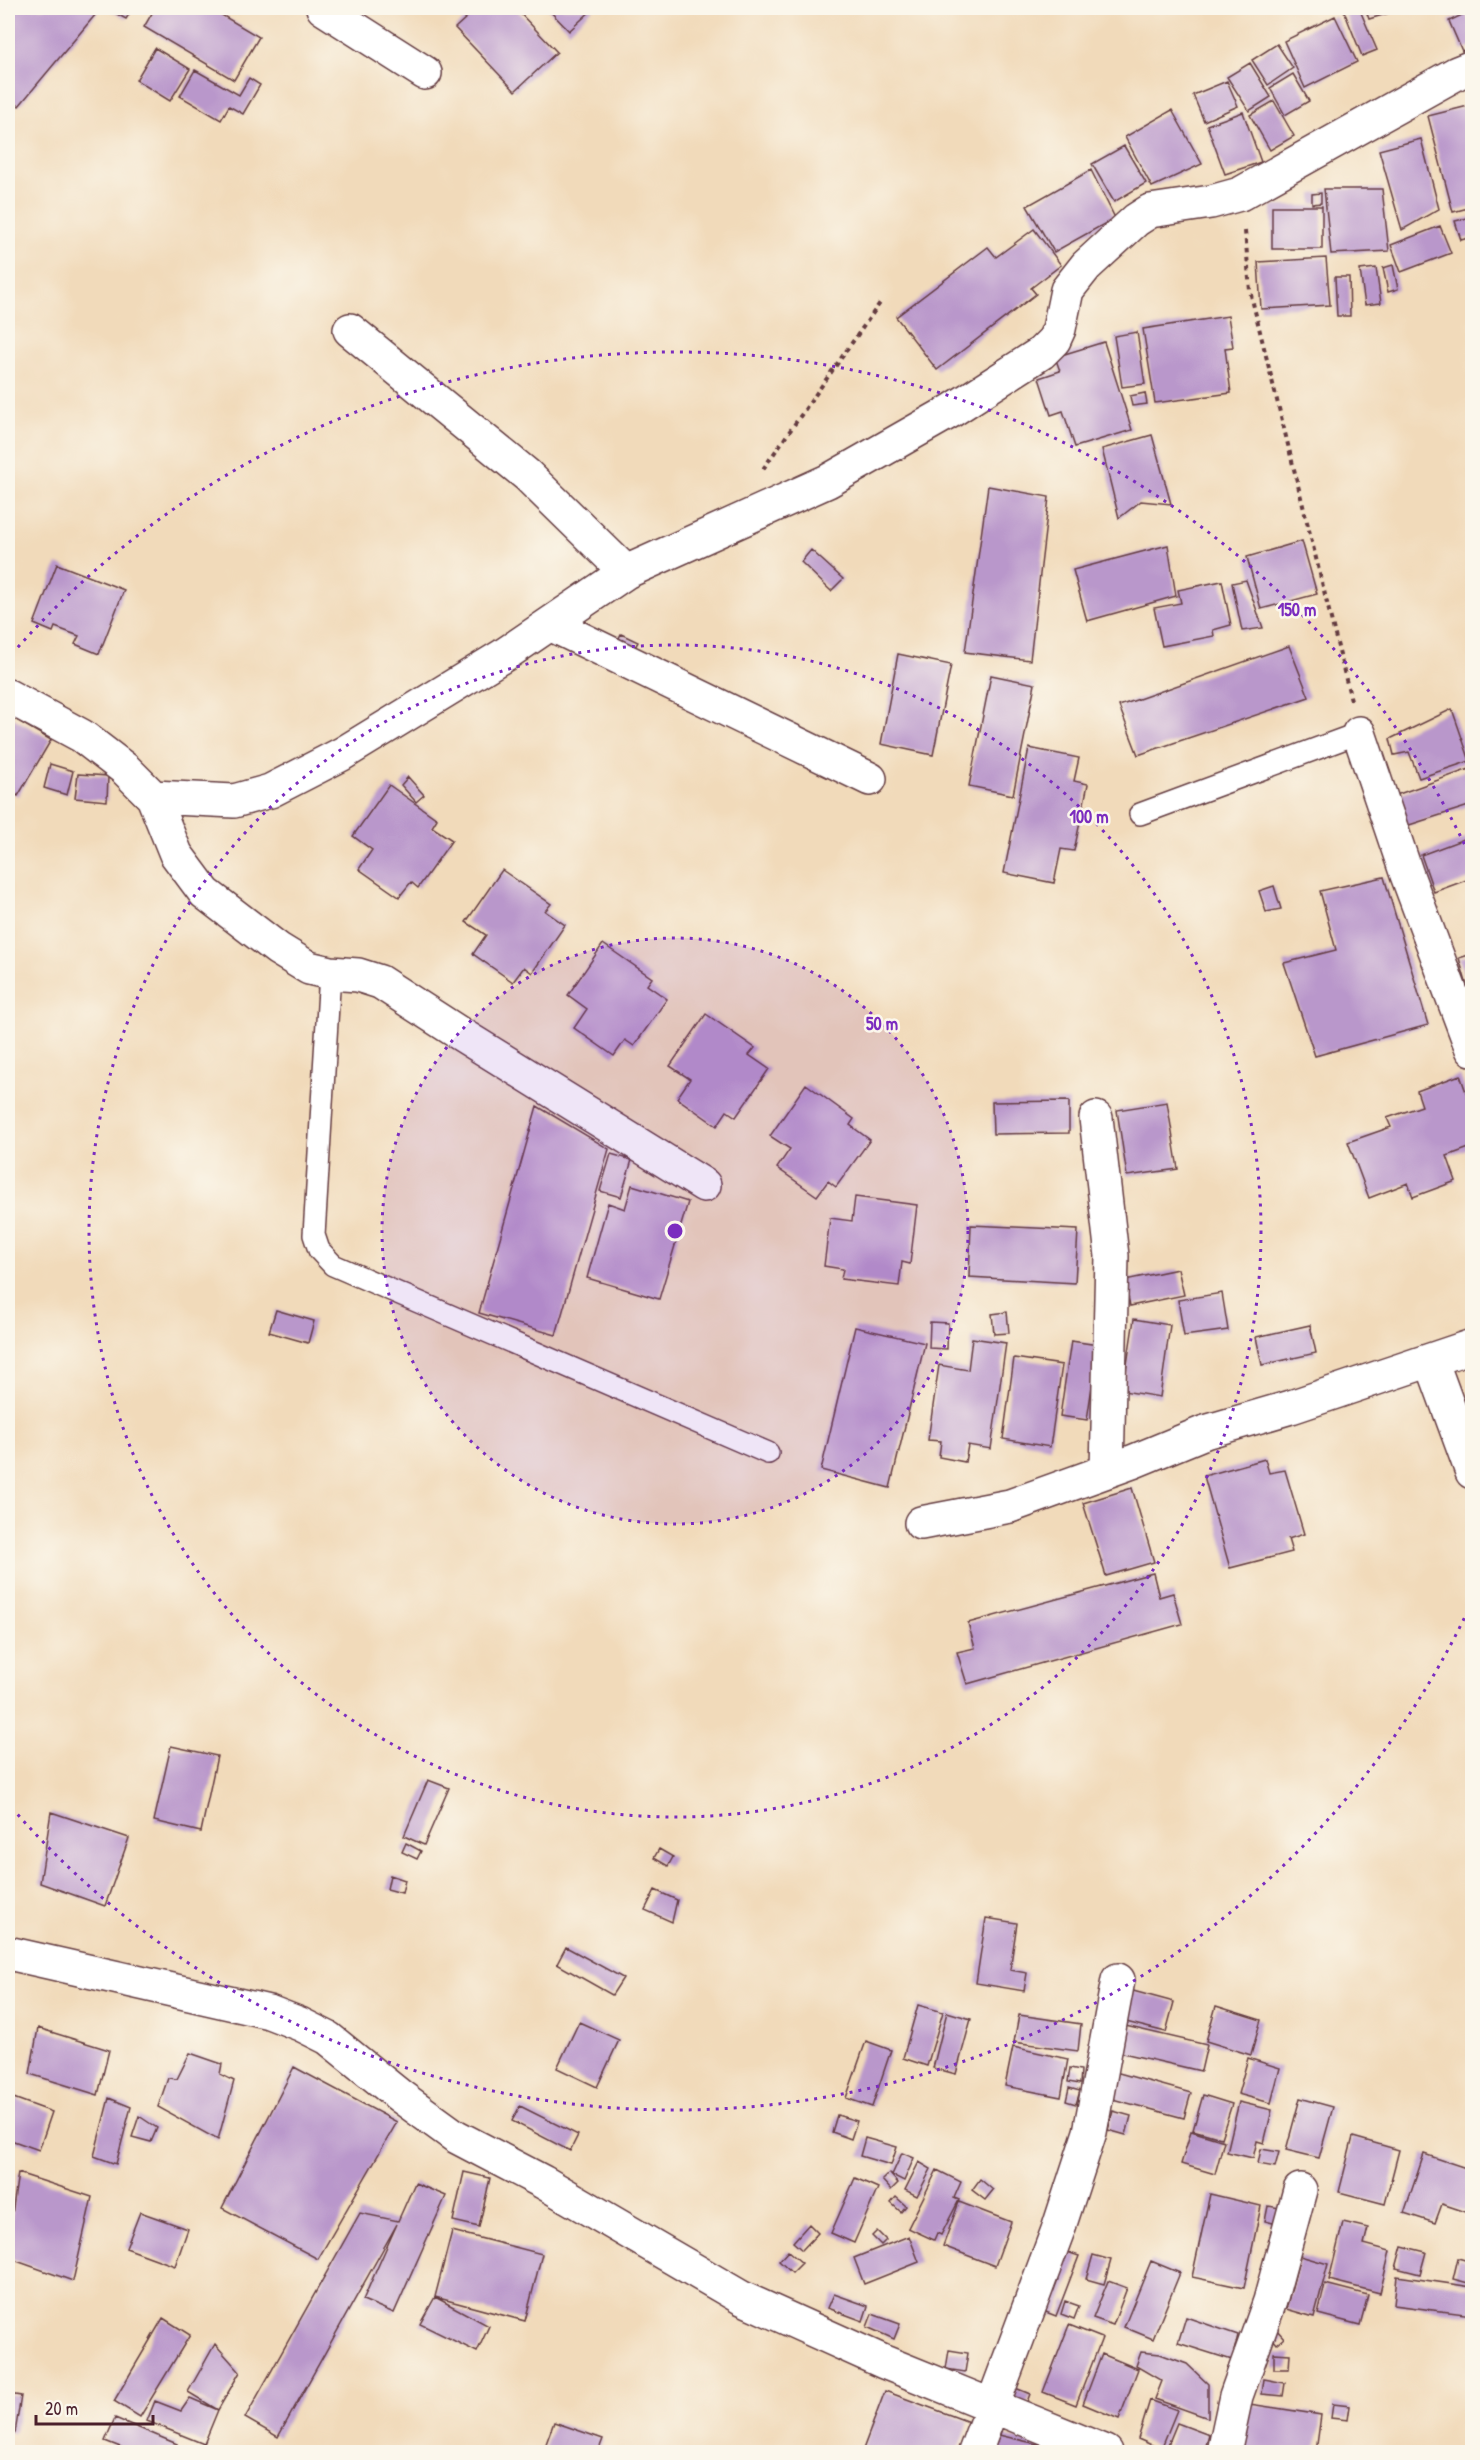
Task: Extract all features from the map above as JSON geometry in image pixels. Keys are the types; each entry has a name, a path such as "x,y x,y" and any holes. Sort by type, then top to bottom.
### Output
{"street":[{"path":"323,8 425,73"},
{"path":"153,797 234,801 270,792 342,754 549,624 626,572 828,481 951,411 1041,353 1054,340 1059,329 1067,290 1086,266 1136,220 1150,211 1211,202 1240,194 1473,66"},
{"path":"351,330 527,476 626,572"},
{"path":"549,624 870,779"},
{"path":"8,696 82,736 125,769 153,797 176,854 205,893 278,949 309,968 330,973 358,975 380,982 704,1185"},
{"path":"1359,733 1407,875 1473,1049"},
{"path":"1096,1118 1112,1256 1107,1471"},
{"path":"921,1523 1010,1506 1205,1432 1290,1407 1473,1346"},
{"path":"1431,1360 1473,1472"},
{"path":"8,1953 269,2012 300,2024 328,2038 400,2096 455,2136 543,2182 741,2298 884,2362 1106,2452"},
{"path":"975,2452 1058,2230 1090,2132 1118,1980"},
{"path":"1224,2452 1236,2396 1270,2301 1300,2190"}],"lane":[{"path":"1140,814 1359,733"},
{"path":"330,973 314,1235 319,1250 333,1265 768,1453"}],"path":[{"path":"1240,194 1250,291 1359,733"},
{"path":"760,473 880,303"}],"building":[{"path":"8,8 101,8 19,106 8,97"},
{"path":"106,8 133,8 126,19"},
{"path":"155,8 210,8 259,37 234,80 144,27"},
{"path":"477,8 515,8 557,52 515,91 455,28"},
{"path":"547,8 594,8 569,31"},
{"path":"1359,8 1377,50 1362,56 1344,11"},
{"path":"1365,8 1406,8 1369,19"},
{"path":"1466,13 1472,28 1472,46 1462,51 1449,21"},
{"path":"1335,16 1357,62 1305,88 1284,41"},
{"path":"1277,44 1293,68 1268,85 1252,60"},
{"path":"155,48 190,69 170,101 136,80"},
{"path":"1250,63 1271,97 1249,111 1227,77"},
{"path":"195,70 239,95 249,78 260,85 243,114 229,106 221,120 180,96"},
{"path":"1293,74 1309,101 1285,115 1270,88"},
{"path":"1227,81 1238,106 1204,121 1193,95"},
{"path":"1274,101 1294,136 1270,150 1250,115"},
{"path":"1472,105 1472,207 1453,212 1428,116"},
{"path":"1172,110 1202,164 1152,187 1125,137"},
{"path":"1243,112 1261,162 1225,174 1207,125"},
{"path":"1421,139 1439,209 1402,230 1379,150"},
{"path":"1124,146 1146,183 1114,202 1092,164"},
{"path":"1091,170 1115,218 1054,252 1027,206"},
{"path":"1324,189 1382,189 1389,251 1331,254"},
{"path":"1321,193 1321,203 1312,204 1312,194"},
{"path":"1272,206 1322,206 1322,249 1272,249"},
{"path":"1472,217 1472,237 1461,240 1455,221"},
{"path":"1440,226 1451,253 1401,272 1391,245"},
{"path":"1034,229 1061,265 1031,288 1036,294 937,370 896,317 988,247 996,257"},
{"path":"1326,258 1330,305 1261,309 1258,262"},
{"path":"1393,265 1398,289 1388,292 1383,268"},
{"path":"1376,268 1381,303 1365,305 1360,270"},
{"path":"1335,277 1349,277 1350,316 1337,316"},
{"path":"1228,316 1233,347 1225,348 1231,393 1155,403 1143,329"},
{"path":"1137,332 1145,384 1122,387 1114,336"},
{"path":"1104,342 1132,430 1075,447 1063,411 1051,415 1039,378 1060,371 1055,357"},
{"path":"1145,393 1147,404 1132,406 1130,396"},
{"path":"1152,435 1171,504 1141,501 1119,518 1102,449"},
{"path":"988,486 1049,497 1030,660 965,652"},
{"path":"1302,541 1317,594 1261,609 1247,557"},
{"path":"1168,545 1176,596 1087,621 1073,570"},
{"path":"811,550 843,579 831,591 801,562"},
{"path":"57,564 124,590 99,654 75,644 79,636 55,627 53,632 34,624"},
{"path":"1246,580 1263,628 1242,631 1232,583"},
{"path":"1222,581 1231,625 1213,630 1214,636 1162,646 1154,608 1181,603 1178,590"},
{"path":"621,634 638,642 631,654 615,646"},
{"path":"1289,646 1309,697 1138,755 1119,706"},
{"path":"898,654 951,665 933,755 881,744"},
{"path":"991,675 1035,684 1013,795 969,786"},
{"path":"1452,709 1470,761 1419,778 1409,752 1394,755 1390,739"},
{"path":"8,715 51,740 18,796 8,790"},
{"path":"1029,748 1079,758 1074,781 1088,784 1074,851 1061,849 1054,883 1004,873"},
{"path":"50,764 73,771 67,795 44,788"},
{"path":"1472,768 1472,805 1406,826 1396,795"},
{"path":"78,774 108,776 107,801 75,798"},
{"path":"408,777 424,795 416,802 401,785"},
{"path":"389,785 437,819 432,827 452,840 418,888 411,882 399,897 359,869 372,850 353,836"},
{"path":"1472,836 1472,878 1434,892 1421,855"},
{"path":"502,870 551,904 545,911 565,925 532,973 524,967 513,982 473,954 486,935 466,922"},
{"path":"1384,877 1428,1025 1315,1056 1284,963 1336,950 1320,891"},
{"path":"1274,886 1281,909 1266,912 1259,891"},
{"path":"603,944 652,978 647,985 667,999 634,1046 625,1040 614,1056 574,1028 587,1009 568,995"},
{"path":"1472,954 1472,995 1470,996 1459,958"},
{"path":"706,1014 755,1048 749,1055 769,1069 736,1117 727,1111 717,1126 677,1098 690,1079 670,1066"},
{"path":"1460,1075 1472,1109 1472,1147 1447,1156 1456,1181 1413,1197 1408,1183 1369,1198 1348,1142 1391,1127 1387,1118 1422,1106 1417,1091"},
{"path":"806,1084 854,1119 850,1125 870,1140 836,1187 828,1181 817,1196 777,1168 790,1149 770,1136"},
{"path":"1069,1101 1069,1133 993,1134 992,1102"},
{"path":"1167,1102 1178,1169 1127,1176 1117,1110"},
{"path":"537,1106 609,1149 556,1335 479,1313"},
{"path":"611,1154 632,1160 621,1197 600,1191"},
{"path":"632,1185 688,1202 659,1299 587,1278 608,1203 625,1209"},
{"path":"855,1197 917,1205 910,1264 902,1262 899,1286 841,1279 843,1269 824,1266 830,1218 852,1221"},
{"path":"971,1225 1078,1230 1075,1283 969,1277"},
{"path":"1178,1269 1184,1295 1130,1306 1125,1280"},
{"path":"1222,1293 1228,1330 1184,1336 1178,1300"},
{"path":"276,1310 314,1321 308,1343 269,1332"},
{"path":"1007,1312 1009,1333 994,1334 992,1314"},
{"path":"1134,1319 1170,1325 1160,1397 1123,1391"},
{"path":"930,1322 948,1323 947,1349 929,1348"},
{"path":"1310,1325 1316,1353 1262,1365 1256,1337"},
{"path":"855,1327 925,1343 890,1488 821,1470"},
{"path":"972,1338 1006,1343 991,1449 968,1445 965,1462 939,1457 941,1441 928,1440 939,1365 968,1370"},
{"path":"1071,1341 1098,1345 1087,1420 1060,1416"},
{"path":"1014,1358 1062,1365 1050,1447 1003,1439"},
{"path":"1265,1459 1269,1473 1285,1470 1304,1534 1288,1539 1292,1552 1230,1568 1204,1476"},
{"path":"1132,1488 1154,1562 1106,1576 1083,1503"},
{"path":"1153,1573 1159,1597 1173,1593 1182,1624 967,1684 957,1652 975,1648 968,1623"},
{"path":"171,1746 217,1756 201,1832 154,1821"},
{"path":"428,1780 449,1788 424,1845 404,1836"},
{"path":"51,1812 129,1838 105,1906 40,1883"},
{"path":"406,1843 421,1851 417,1859 402,1852"},
{"path":"659,1849 673,1857 668,1866 654,1858"},
{"path":"390,1875 405,1880 402,1893 387,1889"},
{"path":"655,1890 677,1900 672,1922 645,1910"},
{"path":"986,1918 1017,1923 1010,1970 1027,1973 1024,1991 976,1983"},
{"path":"566,1947 623,1978 612,1995 557,1964"},
{"path":"1122,1988 1174,2002 1166,2032 1114,2019"},
{"path":"918,2005 943,2012 927,2066 903,2058"},
{"path":"1216,2006 1261,2020 1251,2055 1206,2041"},
{"path":"947,2012 971,2019 956,2074 933,2068"},
{"path":"1019,2015 1081,2024 1078,2051 1014,2042"},
{"path":"579,2022 619,2040 597,2087 557,2068"},
{"path":"1117,2024 1207,2045 1201,2071 1110,2050"},
{"path":"38,2028 109,2050 98,2095 30,2074"},
{"path":"866,2041 891,2050 872,2107 846,2098"},
{"path":"1013,2047 1068,2059 1061,2097 1005,2086"},
{"path":"190,2053 222,2064 220,2074 234,2081 218,2140 158,2107 168,2078 177,2079"},
{"path":"1248,2058 1280,2068 1271,2103 1238,2094"},
{"path":"294,2067 397,2122 318,2259 222,2208"},
{"path":"1070,2068 1081,2070 1080,2084 1068,2082"},
{"path":"1108,2070 1191,2093 1184,2118 1101,2096"},
{"path":"1069,2088 1080,2091 1076,2104 1066,2101"},
{"path":"1203,2095 1232,2104 1221,2138 1193,2130"},
{"path":"8,2096 52,2112 39,2150 8,2139"},
{"path":"109,2098 131,2107 116,2164 94,2156"},
{"path":"1300,2098 1333,2107 1319,2158 1286,2150"},
{"path":"1239,2102 1272,2110 1264,2143 1257,2141 1253,2158 1227,2152"},
{"path":"520,2106 578,2135 570,2151 512,2121"},
{"path":"1113,2111 1131,2116 1126,2135 1108,2130"},
{"path":"837,2115 857,2121 851,2139 832,2132"},
{"path":"139,2116 157,2128 151,2142 132,2137"},
{"path":"1191,2131 1224,2141 1215,2174 1181,2164"},
{"path":"1353,2137 1399,2150 1385,2204 1339,2192"},
{"path":"865,2138 897,2147 891,2165 860,2156"},
{"path":"1261,2149 1279,2152 1275,2167 1258,2164"},
{"path":"902,2153 914,2158 904,2181 892,2175"},
{"path":"1424,2154 1472,2170 1472,2202 1469,2213 1442,2204 1435,2223 1404,2213"},
{"path":"919,2162 931,2169 917,2196 905,2190"},
{"path":"937,2170 961,2182 954,2198 959,2200 941,2235 937,2233 934,2240 908,2228"},
{"path":"464,2172 490,2178 479,2227 453,2221"},
{"path":"18,2173 92,2197 73,2281 8,2258 8,2242"},
{"path":"889,2173 898,2183 891,2190 882,2180"},
{"path":"855,2178 878,2188 854,2243 831,2233"},
{"path":"980,2179 993,2190 985,2200 972,2190"},
{"path":"415,2183 446,2196 394,2313 363,2300 397,2224 278,2437 245,2418 360,2213 398,2221"},
{"path":"1210,2194 1261,2206 1244,2288 1192,2277"},
{"path":"896,2197 906,2206 901,2212 891,2203"},
{"path":"959,2202 1011,2222 995,2266 943,2246"},
{"path":"1268,2206 1280,2208 1277,2224 1265,2221"},
{"path":"140,2212 188,2229 175,2266 126,2248"},
{"path":"1343,2222 1368,2228 1364,2244 1390,2251 1380,2293 1329,2280"},
{"path":"809,2224 818,2233 802,2250 793,2242"},
{"path":"452,2231 542,2254 525,2321 435,2297"},
{"path":"877,2231 886,2240 881,2245 872,2236"},
{"path":"909,2236 919,2262 864,2284 854,2258"},
{"path":"1402,2246 1426,2252 1420,2274 1396,2268"},
{"path":"1055,2248 1079,2256 1056,2316 1033,2307"},
{"path":"788,2251 802,2263 792,2273 779,2261"},
{"path":"1093,2255 1111,2260 1104,2284 1086,2279"},
{"path":"1300,2256 1328,2264 1314,2317 1286,2309"},
{"path":"1458,2258 1472,2262 1472,2284 1453,2279"},
{"path":"1151,2261 1180,2273 1153,2339 1124,2327"},
{"path":"1397,2276 1472,2287 1472,2315 1394,2305"},
{"path":"1108,2281 1127,2288 1113,2325 1093,2318"},
{"path":"1325,2284 1368,2295 1360,2325 1318,2314"},
{"path":"834,2294 868,2306 863,2321 828,2308"},
{"path":"435,2297 489,2326 477,2352 420,2324"},
{"path":"1065,2301 1079,2306 1074,2319 1061,2314"},
{"path":"872,2314 900,2324 894,2339 867,2327"},
{"path":"1186,2317 1238,2335 1232,2360 1178,2343"},
{"path":"163,2318 190,2335 140,2417 114,2401"},
{"path":"1069,2325 1102,2338 1076,2405 1043,2392"},
{"path":"1276,2329 1284,2338 1277,2344 1269,2334"},
{"path":"215,2344 240,2372 218,2410 188,2392"},
{"path":"949,2350 968,2353 965,2372 946,2369"},
{"path":"1141,2352 1160,2354 1187,2364 1208,2384 1208,2418 1155,2399 1162,2381 1136,2366"},
{"path":"1274,2353 1290,2354 1289,2369 1274,2369"},
{"path":"1102,2354 1138,2369 1119,2419 1083,2404"},
{"path":"1264,2379 1285,2383 1283,2396 1262,2394"},
{"path":"1008,2385 1030,2394 1025,2407 1003,2397"},
{"path":"885,2391 969,2422 958,2452 862,2452"},
{"path":"8,2394 21,2396 15,2433 8,2432"},
{"path":"190,2398 218,2410 204,2444 147,2421 155,2401 181,2411"},
{"path":"1150,2400 1177,2410 1161,2449 1138,2439"},
{"path":"1243,2403 1321,2415 1316,2452 1236,2452"},
{"path":"1333,2404 1350,2406 1348,2420 1331,2418"},
{"path":"115,2418 177,2444 173,2452 133,2452 105,2441"},
{"path":"554,2422 603,2439 598,2452 543,2452"},
{"path":"1177,2423 1209,2435 1205,2449 1201,2452 1165,2452"},
{"path":"999,2435 1058,2449 1057,2452 993,2452"}]}
